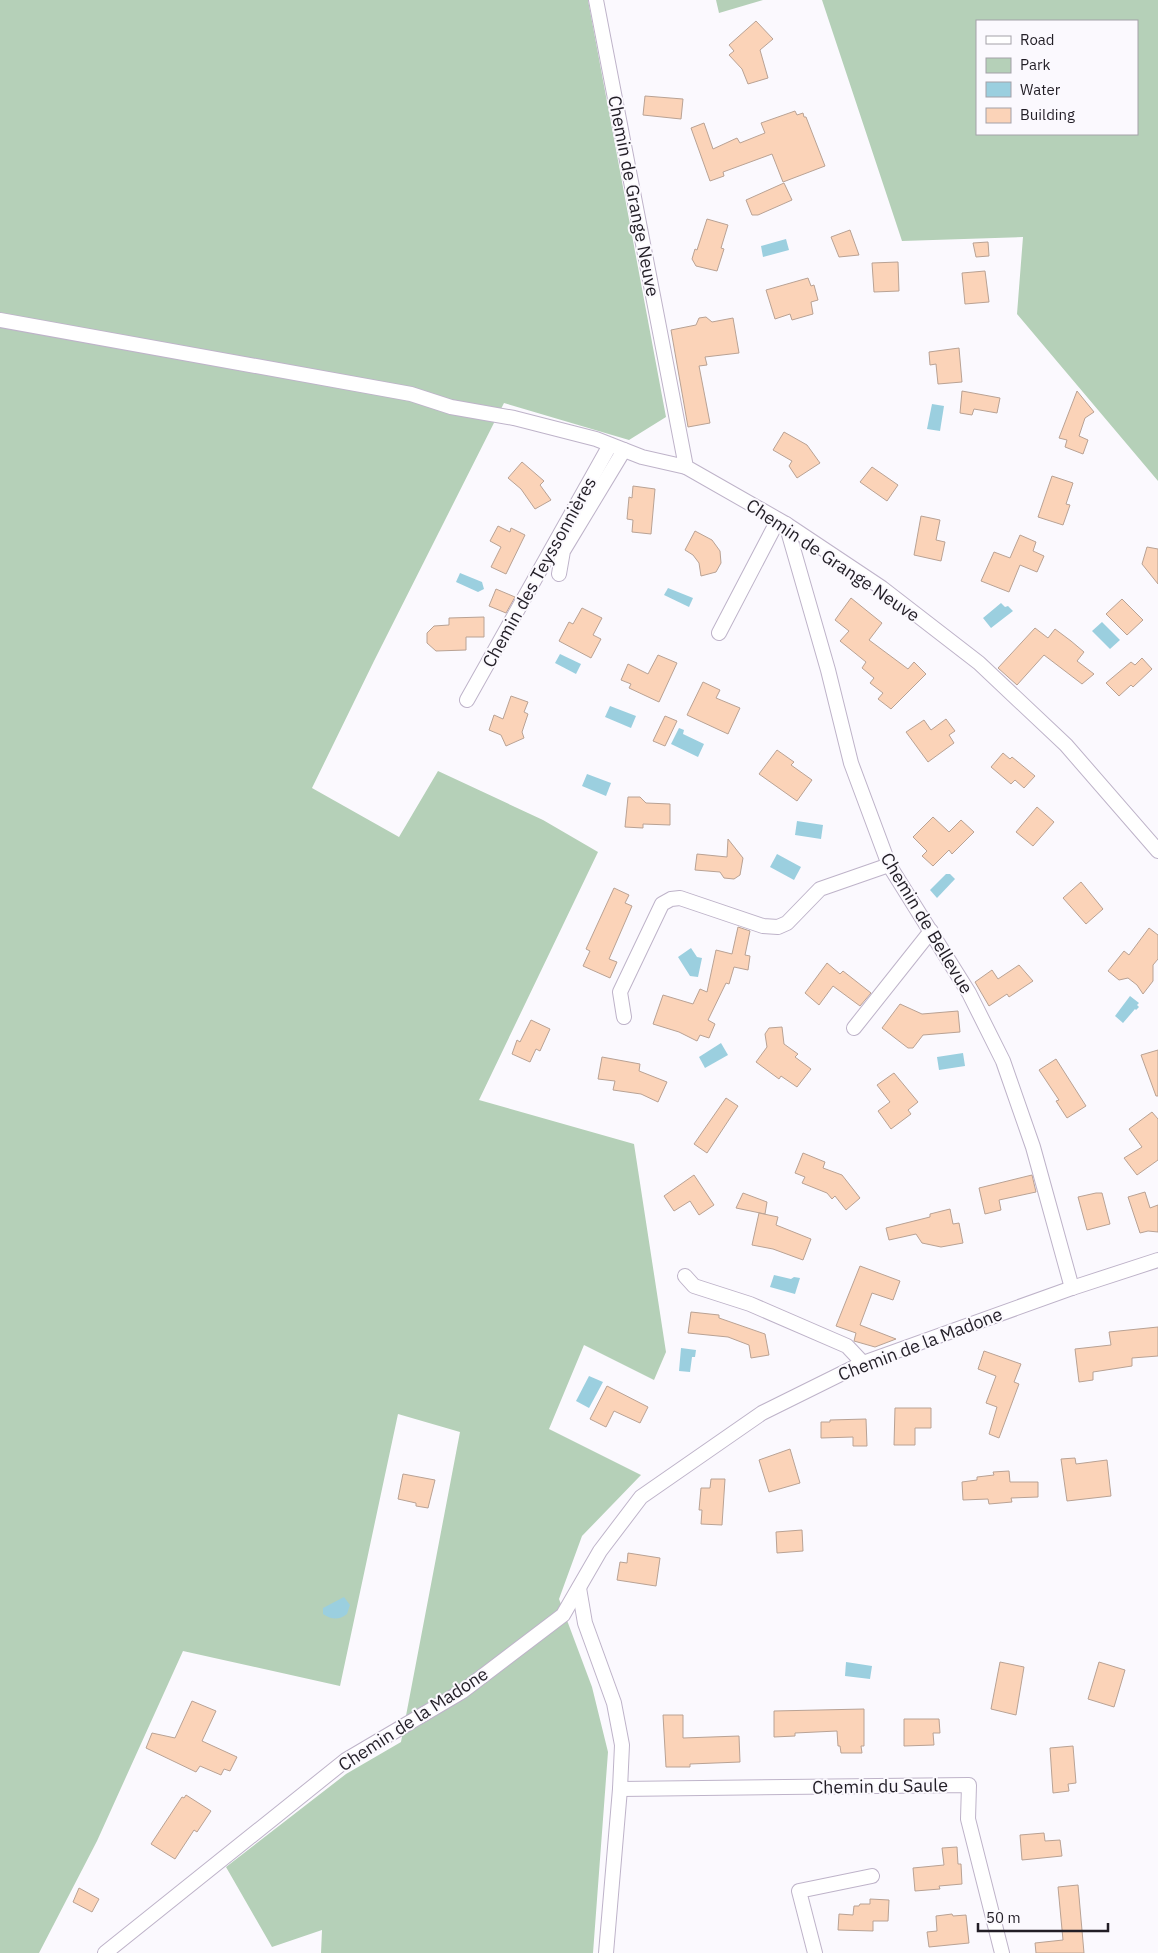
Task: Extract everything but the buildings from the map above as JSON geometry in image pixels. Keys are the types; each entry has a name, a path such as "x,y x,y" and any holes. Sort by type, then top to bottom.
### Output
{"street":[{"name":"Chemin de Grange Neuve","path":"596,0 686,467 782,522 882,588 979,663 1066,745 1158,852"},
{"path":"0,320 411,394 451,407 514,418 610,445 642,457 686,467"},
{"name":"Chemin des Teyssonnières","path":"467,700 610,445"},
{"name":"Chemin des Teyssonnières","path":"559,574 563,551 624,450"},
{"path":"719,634 782,522"},
{"name":"Chemin de Bellevue","path":"782,522 828,670 851,763 889,865 969,993 1003,1062 1033,1147 1072,1288"},
{"path":"624,1017 620,992 662,904 671,899 680,898 763,926 778,927 787,923 820,889 889,865"},
{"path":"854,1028 931,932"},
{"name":"Chemin de la Madone","path":"105,1953 346,1760 463,1691 563,1615 600,1550 641,1497 762,1413 863,1363 1072,1288 1158,1260"},
{"path":"685,1276 694,1286 750,1304 847,1346 863,1363"},
{"path":"579,1588 585,1623 614,1703 622,1745 606,1953"},
{"name":"Chemin du Saule","path":"620,1789 969,1785 968,1819 1002,1953"},
{"path":"816,1953 800,1891 872,1876"}],"green space":[{"path":"0,0 588,0 666,417 629,440 504,403 312,788 399,837 438,771 543,820 598,852 479,1100 634,1144 666,1352 654,1380 584,1345 549,1429 641,1475 582,1536 559,1599 592,1687 608,1752 593,1953 321,1953 322,1930 272,1947 226,1867 346,1774 401,1742 460,1432 398,1414 340,1686 183,1651 97,1841 39,1953 0,1953"},
{"path":"716,0 763,0 719,13"},
{"path":"822,0 1158,0 1158,481 1017,314 1023,237 902,241"}],"water":[{"path":"786,239 789,250 763,257 761,246"},
{"path":"932,404 944,406 940,431 927,429"},
{"path":"460,573 482,582 484,589 478,592 456,582"},
{"path":"668,588 693,598 689,607 664,595"},
{"path":"1001,603 1013,611 991,628 983,618"},
{"path":"1102,622 1120,640 1110,649 1092,631"},
{"path":"560,654 581,664 576,674 555,663"},
{"path":"610,706 636,716 631,728 605,717"},
{"path":"679,728 684,730 683,734 704,744 698,757 671,744"},
{"path":"587,774 611,783 606,796 582,786"},
{"path":"797,821 823,825 821,839 795,835"},
{"path":"777,854 801,867 794,880 770,867"},
{"path":"946,874 950,874 955,879 937,898 930,890"},
{"path":"691,948 697,957 702,958 698,977 690,976 678,957"},
{"path":"1130,996 1139,1003 1137,1005 1139,1007 1123,1023 1115,1016"},
{"path":"721,1043 728,1055 705,1068 699,1057"},
{"path":"963,1053 965,1066 939,1070 937,1057"},
{"path":"774,1275 791,1279 794,1277 800,1278 795,1294 770,1287"},
{"path":"681,1348 696,1350 695,1357 692,1357 690,1372 679,1371"},
{"path":"589,1376 603,1382 589,1408 576,1401"},
{"path":"344,1597 350,1605 347,1614 335,1619 323,1614 323,1608"},
{"path":"846,1662 872,1666 870,1679 845,1676"}]}
